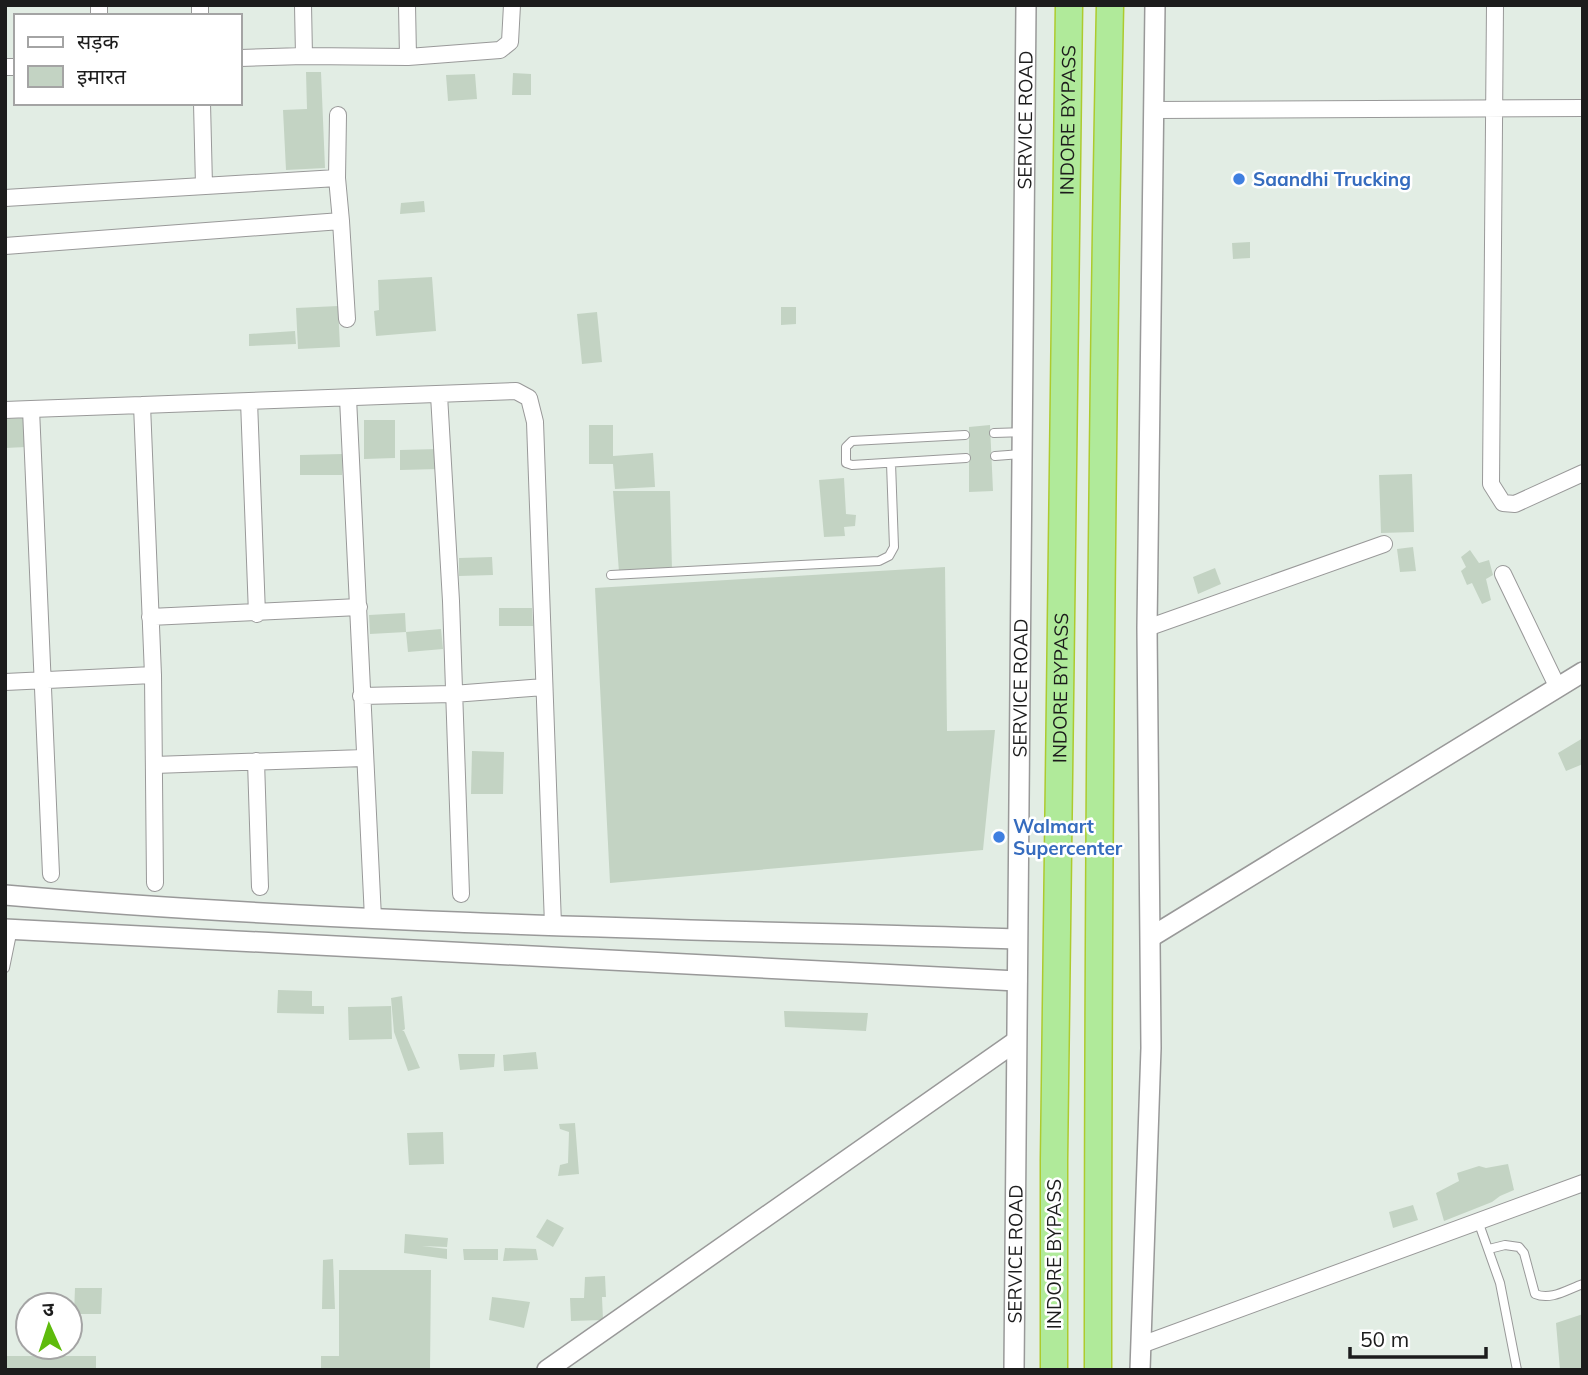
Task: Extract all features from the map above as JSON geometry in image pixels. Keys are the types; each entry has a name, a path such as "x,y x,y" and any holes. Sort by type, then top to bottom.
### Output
{"highway":[{"name":"INDORE BYPASS","path":"1054,1370 1054,1161 1069,5"},
{"path":"1098,1370 1104,281 1110,5"}],"street":[{"path":"303,5 304,56"},
{"path":"407,5 408,57"},
{"path":"242,58 408,57 500,50 510,42 512,5"},
{"name":"SERVICE ROAD","path":"1014,1370 1026,5"},
{"path":"1140,1370 1151,1048 1147,628 1155,5"},
{"path":"1495,5 1491,484 1503,503 1515,504 1583,473"},
{"path":"202,105 204,186"},
{"path":"1154,110 1583,108"},
{"path":"338,115 337,178 347,319"},
{"path":"5,198 337,178"},
{"path":"5,246 341,221"},
{"path":"5,410 516,391 529,398 536,422 552,925"},
{"path":"439,395 451,601 461,894"},
{"path":"348,398 373,918"},
{"path":"249,401 257,614"},
{"path":"142,405 153,675 155,883"},
{"path":"31,409 51,874"},
{"path":"1147,628 1384,544"},
{"path":"1503,574 1558,688"},
{"path":"150,617 257,614 359,607"},
{"path":"1151,937 1583,672"},
{"path":"5,682 153,675"},
{"path":"361,696 453,694 544,687"},
{"path":"154,765 365,758"},
{"path":"256,761 260,887"},
{"path":"5,895 159,908 373,918 1017,939"},
{"path":"9,929 1017,981"},
{"path":"547,1370 1015,1042"},
{"path":"1140,1345 1583,1183"}],"lane":[{"path":"994,433 1022,432"},
{"path":"965,435 852,441 846,447 846,463 966,458"},
{"path":"995,456 1021,454"},
{"path":"611,575 879,561 890,556 894,547 891,463"},
{"path":"5,968 9,929"},
{"path":"1478,1221 1500,1283 1517,1370"},
{"path":"1489,1249 1505,1245 1519,1247 1524,1253 1535,1294 1540,1297 1583,1284"}],"building":[{"path":"306,72 321,72 325,168 286,170 283,110 307,109"},
{"path":"513,73 531,74 531,95 512,95"},
{"path":"475,74 477,99 448,101 446,75"},
{"path":"424,201 425,212 400,214 401,203"},
{"path":"1250,242 1250,258 1233,259 1232,243"},
{"path":"432,277 436,331 376,336 374,311 379,310 378,280"},
{"path":"338,306 340,347 298,349 296,308"},
{"path":"781,307 796,307 796,324 781,325"},
{"path":"597,312 602,362 582,364 577,314"},
{"path":"295,331 296,344 249,346 249,334"},
{"path":"25,418 26,447 5,448 5,419"},
{"path":"364,420 395,420 395,458 364,459"},
{"path":"589,425 613,425 613,456 653,453 655,487 615,489 613,464 589,464"},
{"path":"990,425 993,491 969,492 969,427"},
{"path":"438,449 439,469 400,470 400,450"},
{"path":"343,454 342,475 300,475 300,455"},
{"path":"1412,474 1414,532 1381,533 1379,475"},
{"path":"844,478 846,514 856,515 855,526 844,527 845,536 824,537 819,480"},
{"path":"613,491 670,491 672,570 619,572"},
{"path":"1413,547 1416,571 1400,572 1397,549"},
{"path":"1470,550 1479,563 1489,560 1493,575 1486,579 1491,600 1482,604 1472,583 1467,585 1461,571 1466,567 1461,557"},
{"path":"492,557 493,575 459,576 459,558"},
{"path":"945,567 947,731 995,730 983,850 610,883 595,588"},
{"path":"1215,568 1221,584 1198,594 1193,577"},
{"path":"499,608 532,608 533,626 499,626"},
{"path":"405,613 406,632 370,634 369,615"},
{"path":"441,629 443,649 408,652 406,632"},
{"path":"1583,738 1583,764 1566,771 1558,753"},
{"path":"472,751 504,752 503,794 471,794"},
{"path":"278,990 312,991 312,1006 324,1006 324,1014 277,1013"},
{"path":"402,996 405,1029 402,1031 420,1068 408,1071 394,1032 391,998"},
{"path":"391,1006 392,1039 349,1040 348,1007"},
{"path":"784,1011 868,1013 866,1031 785,1027"},
{"path":"536,1052 538,1069 504,1071 503,1055"},
{"path":"458,1054 495,1054 494,1067 460,1070"},
{"path":"575,1123 579,1174 558,1176 560,1165 568,1163 569,1132 560,1129 559,1124"},
{"path":"443,1132 444,1164 409,1165 407,1133"},
{"path":"1508,1164 1514,1190 1444,1221 1436,1193 1459,1181 1457,1173 1479,1166 1486,1168"},
{"path":"1413,1205 1418,1220 1393,1228 1389,1212"},
{"path":"547,1219 564,1228 553,1247 536,1237"},
{"path":"405,1234 448,1238 447,1247 422,1246 447,1249 447,1259 404,1253"},
{"path":"505,1248 536,1249 538,1260 503,1261"},
{"path":"463,1249 498,1249 498,1260 464,1260"},
{"path":"333,1259 335,1309 322,1309 323,1260"},
{"path":"339,1270 431,1270 430,1370 321,1370 321,1356 339,1356"},
{"path":"605,1276 603,1320 571,1321 570,1298 584,1298 585,1277"},
{"path":"75,1288 102,1288 101,1314 84,1314 84,1291 75,1291"},
{"path":"492,1297 530,1302 524,1328 489,1320"},
{"path":"1583,1314 1583,1370 1560,1370 1556,1323"},
{"path":"5,1356 14,1356 14,1361 84,1361 84,1356 96,1356 96,1370 5,1370"}],"place":[{"name":"Saandhi Trucking","path":"1239,179"},
{"name":"Walmart Supercenter","path":"999,837"}]}
